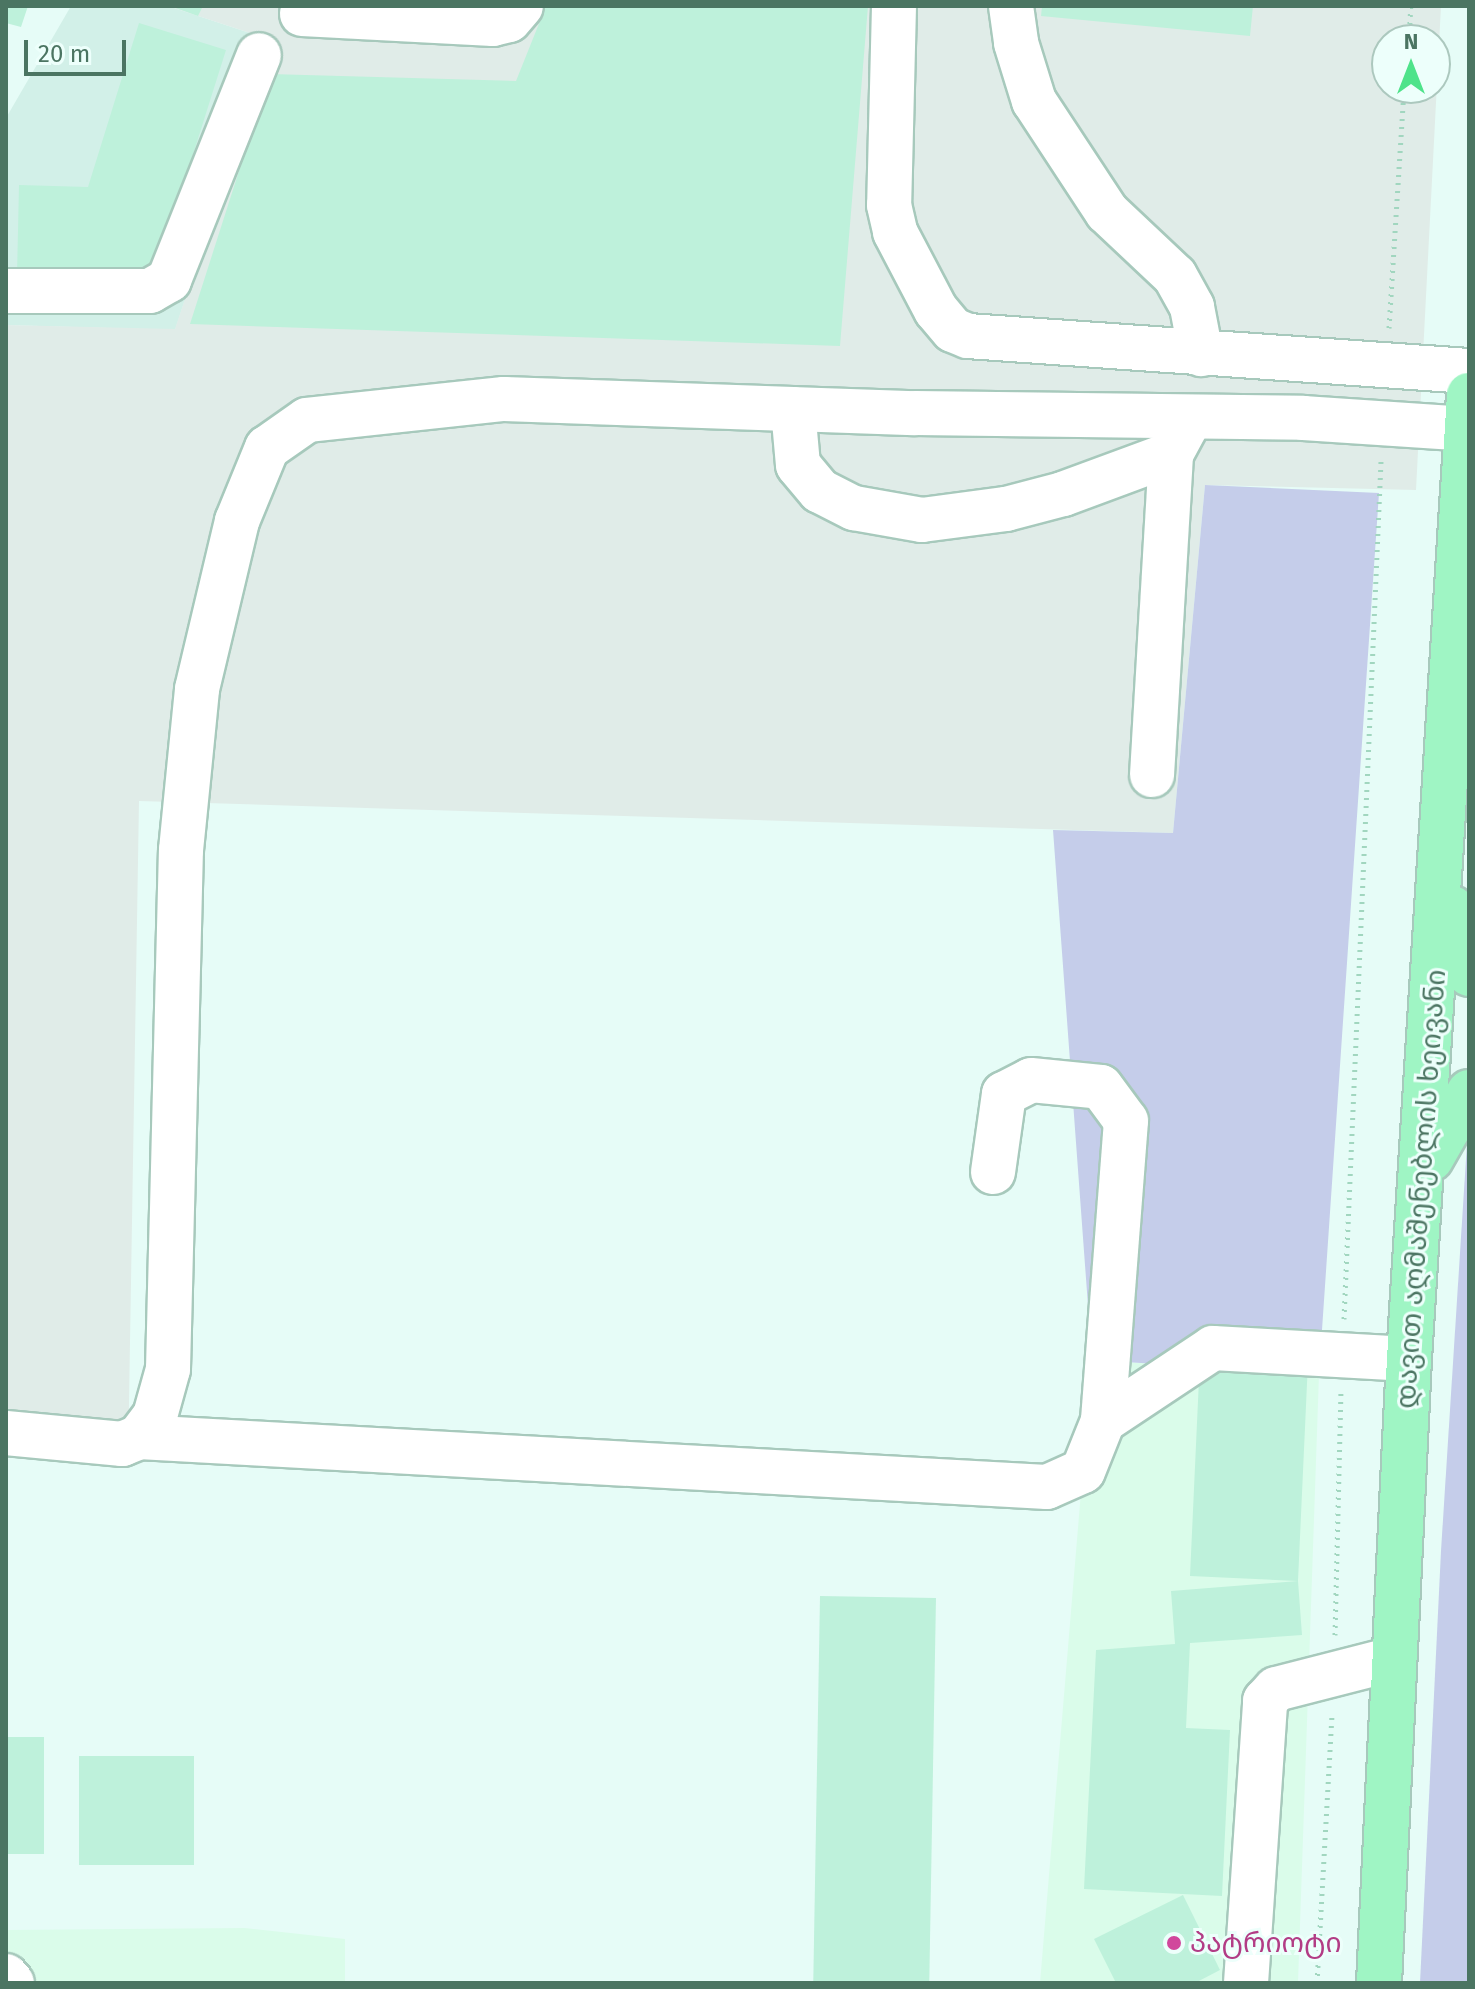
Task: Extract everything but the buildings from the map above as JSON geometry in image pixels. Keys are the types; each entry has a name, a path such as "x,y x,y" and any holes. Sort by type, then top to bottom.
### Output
{"highway":[{"name":"დავით აღმაშენებლის ხეივანი","path":"1379,1983 1409,1359 1468,412"},
{"path":"1442,851 1459,949 1469,974"},
{"path":"1421,1179 1452,1114 1469,1092"}],"lane":[{"path":"302,14 493,24 509,20 521,6"},
{"path":"894,6 889,205 895,232 936,310 953,330 968,336 1469,371"},
{"path":"1011,6 1016,43 1034,101 1107,212 1175,276 1192,307 1201,354"},
{"path":"6,291 150,291 169,280 259,55"},
{"path":"139,1437 155,1416 168,1369 181,850 197,689 237,521 267,448 307,420 504,399 793,409 1181,435 1383,423 1468,412"},
{"path":"793,409 798,465 820,491 854,508 922,520 1006,509 1063,494 1181,435"},
{"path":"1152,775 1181,435"},
{"path":"6,1433 122,1444 139,1437 1047,1487 1083,1471 1103,1421 1126,1121 1101,1087 1031,1080 1004,1094 993,1172"},
{"path":"1103,1421 1213,1348 1409,1359"},
{"path":"1246,1983 1265,1701 1276,1689 1393,1659"},
{"path":"6,1976 12,1983"}],"path":[{"path":"1387,367 1403,104"},
{"path":"1317,1983 1334,1672 1342,1357 1383,423"}],"shaded area":[{"path":"71,6 168,6 271,40 175,330 6,325 6,118"},
{"path":"168,6 1441,6 1440,24 1371,24 1371,104 1436,104 1416,490 1205,485 1173,833 139,801 128,1463 6,1452 6,325 175,329 271,40"},
{"path":"1205,485 1379,493 1319,1374 1092,1360 1053,830 1173,833"},
{"path":"1469,1112 1469,1983 1420,1983 1441,1551"},
{"path":"1092,1360 1319,1374 1298,1983 1040,1983"},
{"path":"244,1928 345,1939 345,1983 6,1983 6,1930"}],"place":[{"name":"პატრიოტი","path":"1174,1943"}]}
